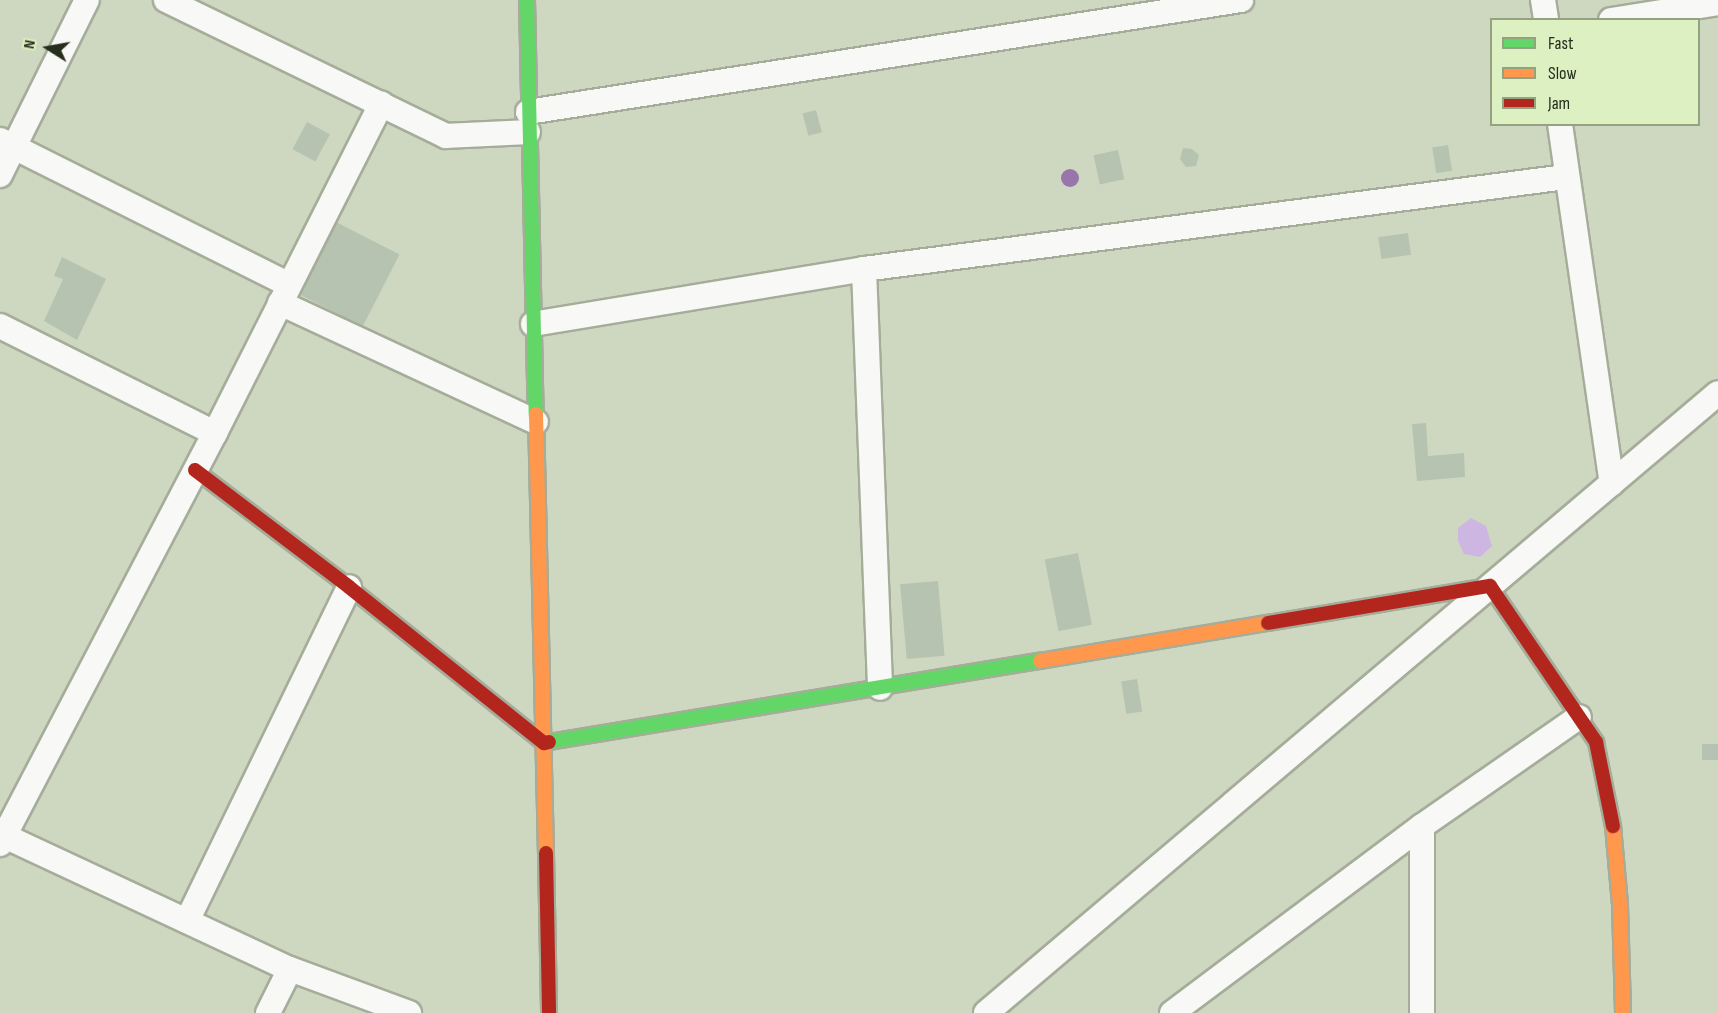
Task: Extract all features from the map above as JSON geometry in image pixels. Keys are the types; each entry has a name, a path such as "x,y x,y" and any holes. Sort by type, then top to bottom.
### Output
{"street":[{"path":"0,176 7,144 87,0"},
{"path":"166,0 446,136 1241,0"},
{"path":"527,0 549,1013"},
{"path":"1543,0 1546,18"},
{"path":"1624,18 1718,3"},
{"path":"381,104 215,433 1,838 290,969 409,1013"},
{"path":"1560,126 1612,483"},
{"path":"7,144 284,294 536,422"},
{"path":"533,324 864,269 1566,177"},
{"path":"864,269 880,687"},
{"path":"0,326 215,433"},
{"path":"986,1013 1718,393"},
{"path":"195,470 349,587 544,743 1490,586"},
{"path":"1490,586 1596,742 1612,816 1620,905 1623,1013"},
{"path":"187,921 349,587"},
{"path":"1172,1013 1422,826 1579,717"},
{"path":"1422,826 1422,1013"},
{"path":"268,1013 290,969"}],"shaded area":[{"path":"1471,518 1486,526 1492,546 1480,557 1464,554 1458,541 1458,528"}],"building":[{"path":"816,110 822,132 808,136 802,114"},
{"path":"307,122 330,134 315,162 292,149"},
{"path":"1448,145 1452,171 1436,173 1432,148"},
{"path":"1183,148 1192,149 1199,155 1196,166 1186,167 1180,159"},
{"path":"1118,150 1124,179 1100,185 1094,155"},
{"path":"330,219 399,254 363,327 293,291"},
{"path":"1408,233 1411,255 1381,259 1378,237"},
{"path":"62,257 106,279 77,340 44,321 63,279 54,276"},
{"path":"1426,423 1428,456 1464,453 1465,477 1417,481 1412,424"},
{"path":"1078,553 1092,625 1059,631 1045,559"},
{"path":"938,581 945,656 907,659 900,584"},
{"path":"1137,679 1142,712 1126,714 1121,682"},
{"path":"1702,744 1718,744 1718,760 1702,760"}],"traffic: fast":[{"path":"527,0 536,414"},
{"path":"549,742 1040,661"}],"traffic: slow":[{"path":"536,414 546,853"},
{"path":"1040,661 1268,623"},
{"path":"1613,826 1620,905 1623,1013"}],"traffic: jam":[{"path":"195,470 349,587 544,743 549,742"},
{"path":"1268,623 1490,586 1596,742 1613,826"},
{"path":"546,853 549,1013"}]}
